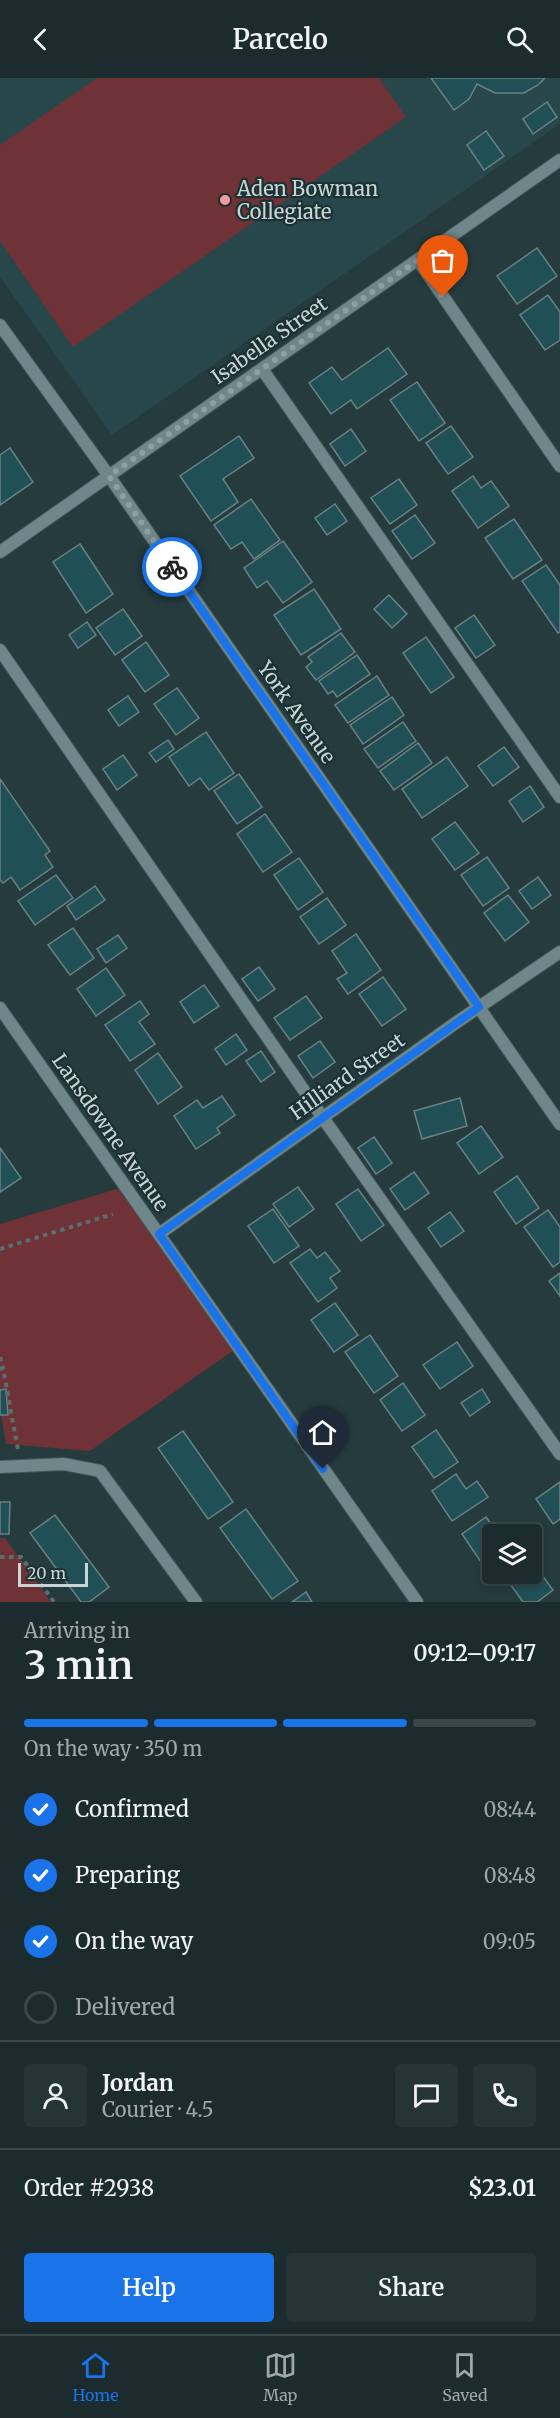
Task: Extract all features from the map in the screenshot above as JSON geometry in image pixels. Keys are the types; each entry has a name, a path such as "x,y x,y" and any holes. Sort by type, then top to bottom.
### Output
{"street":[{"name":"Isabella Street","path":"0,552 560,160"},
{"path":"418,260 560,466"},
{"name":"York Avenue","path":"0,325 109,476 560,1124"},
{"path":"262,369 560,797"},
{"path":"0,650 323,1118 560,1454"},
{"name":"Hilliard Street","path":"159,1234 560,952"},
{"name":"Lansdowne Avenue","path":"0,1008 417,1602"},
{"path":"0,1467 64,1464 100,1470 195,1602"}],"path":[{"path":"0,1249 113,1214"},
{"path":"0,1357 21,1467"},
{"path":"0,1557 21,1557 54,1602"}],"shaded area":[{"name":"Aden Bowman Collegiate","path":"0,78 560,78 560,124 112,435 0,277"},
{"path":"97,78 379,78 406,117 73,347 0,241 0,145"},
{"path":"120,1188 234,1350 90,1451 6,1444 0,1406 0,1224"},
{"path":"0,1538 5,1538 51,1602 0,1602"}],"building":[{"path":"431,78 545,78 524,93 495,93 477,84 469,99 454,110"},
{"path":"547,102 557,117 533,134 523,119"},
{"path":"486,131 504,156 484,170 467,145"},
{"path":"537,248 557,276 517,304 497,276"},
{"path":"548,295 560,312 560,340 545,350 520,315"},
{"path":"388,348 407,374 357,409 351,400 331,414 309,383 332,367 342,380"},
{"path":"417,382 445,423 419,441 390,400"},
{"path":"451,426 473,457 448,474 426,443"},
{"path":"351,429 366,451 345,466 330,444"},
{"path":"239,436 254,458 223,479 238,502 211,521 180,476"},
{"path":"10,448 33,482 0,505 0,455"},
{"path":"473,476 481,488 491,481 509,506 478,528 452,491"},
{"path":"399,479 417,505 390,524 371,498"},
{"path":"251,499 280,540 254,559 242,542 231,549 214,525"},
{"path":"335,504 347,521 327,535 315,518"},
{"path":"415,515 435,543 412,559 392,531"},
{"path":"514,519 542,560 513,579 485,538"},
{"path":"283,541 312,582 283,603 267,581 257,588 244,568"},
{"path":"80,544 113,594 86,613 53,562"},
{"path":"546,565 560,585 560,632 558,633 522,581"},
{"path":"314,589 341,629 301,655 274,615"},
{"path":"389,595 407,614 392,628 374,609"},
{"path":"123,609 142,636 115,655 96,628"},
{"path":"474,615 495,645 476,658 455,628"},
{"path":"87,622 96,635 78,648 69,635"},
{"path":"341,633 355,652 316,680 306,667 312,662 308,657"},
{"path":"426,637 454,677 431,693 403,653"},
{"path":"146,642 169,675 145,692 122,660"},
{"path":"357,655 370,674 337,697 333,691 328,694 319,681"},
{"path":"377,676 389,695 348,723 335,705"},
{"path":"177,688 199,718 176,735 154,704"},
{"path":"128,696 139,712 119,726 108,710"},
{"path":"392,697 404,715 363,744 350,725"},
{"path":"403,722 416,741 378,768 364,749"},
{"path":"206,732 234,773 209,790 200,778 189,786 169,757"},
{"path":"168,740 174,749 156,762 149,753"},
{"path":"418,743 432,763 394,790 380,771"},
{"path":"504,747 519,767 493,786 478,766"},
{"path":"123,755 137,775 117,790 103,769"},
{"path":"447,757 468,786 422,818 402,789"},
{"path":"239,774 262,807 237,824 214,791"},
{"path":"0,779 50,851 45,855 53,867 20,890 11,877 3,883 0,880"},
{"path":"530,786 544,807 523,822 509,801"},
{"path":"265,814 292,852 263,872 237,834"},
{"path":"455,822 479,853 455,870 432,839"},
{"path":"487,857 509,888 483,906 461,875"},
{"path":"299,858 323,892 298,910 274,875"},
{"path":"56,875 73,898 35,925 18,901"},
{"path":"538,877 551,895 532,909 519,891"},
{"path":"95,886 105,900 76,920 67,906"},
{"path":"508,895 529,922 505,941 484,913"},
{"path":"327,898 346,925 319,944 300,917"},
{"path":"73,928 94,958 70,975 48,945"},
{"path":"356,934 381,970 348,994 337,979 347,973 332,951"},
{"path":"118,935 127,948 106,963 97,949"},
{"path":"259,967 275,989 258,1001 242,979"},
{"path":"106,968 125,995 96,1016 77,989"},
{"path":"383,977 406,1009 382,1026 359,994"},
{"path":"204,985 219,1006 194,1023 180,1002"},
{"path":"306,996 322,1018 290,1040 274,1018"},
{"path":"140,1001 149,1014 139,1022 155,1044 130,1061 105,1025"},
{"path":"236,1034 247,1050 226,1065 215,1049"},
{"path":"320,1041 335,1062 313,1078 298,1056"},
{"path":"261,1051 275,1072 261,1082 246,1061"},
{"path":"158,1053 182,1087 158,1104 135,1070"},
{"path":"222,1096 235,1115 217,1128 220,1133 196,1149 174,1116 197,1100 203,1108"},
{"path":"460,1098 467,1126 422,1139 414,1111"},
{"path":"481,1126 503,1157 479,1174 457,1143"},
{"path":"374,1137 392,1163 376,1174 358,1148"},
{"path":"0,1148 21,1178 0,1192"},
{"path":"414,1172 429,1193 405,1210 390,1189"},
{"path":"517,1176 539,1208 516,1224 494,1192"},
{"path":"298,1187 314,1209 289,1227 273,1204"},
{"path":"358,1189 384,1225 361,1241 336,1204"},
{"path":"273,1209 299,1246 274,1263 248,1226"},
{"path":"548,1210 560,1227 560,1262 553,1267 524,1227"},
{"path":"450,1212 464,1231 441,1247 428,1228"},
{"path":"310,1249 317,1258 325,1252 340,1271 330,1278 337,1288 318,1302 290,1263"},
{"path":"560,1273 560,1296 549,1281"},
{"path":"335,1303 358,1335 334,1352 311,1320"},
{"path":"370,1335 398,1376 374,1393 345,1352"},
{"path":"457,1342 473,1366 440,1389 423,1365"},
{"path":"403,1383 425,1415 402,1431 380,1400"},
{"path":"6,1389 8,1415 0,1415 0,1390"},
{"path":"482,1389 490,1402 470,1416 461,1403"},
{"path":"436,1430 458,1462 434,1478 412,1447"},
{"path":"183,1431 233,1502 208,1519 158,1448"},
{"path":"456,1474 466,1489 477,1481 488,1497 452,1521 432,1491"},
{"path":"560,1482 560,1519 553,1524 536,1499"},
{"path":"0,1502 10,1502 9,1534 0,1534"},
{"path":"246,1509 298,1581 272,1599 220,1528"},
{"path":"55,1515 109,1587 89,1602 81,1602 30,1533"},
{"path":"486,1517 491,1524 482,1524 482,1564 462,1534"},
{"path":"542,1575 553,1590 537,1602 523,1602 510,1584 542,1584"},
{"path":"306,1592 312,1602 292,1602"}],"way so far":[{"path":"172,567 109,476 418,260 443,297"}],"place":[{"name":"Aden Bowman Collegiate","path":"225,200"}],"route":[{"path":"172,567 479,1007 159,1234 323,1469"}]}
